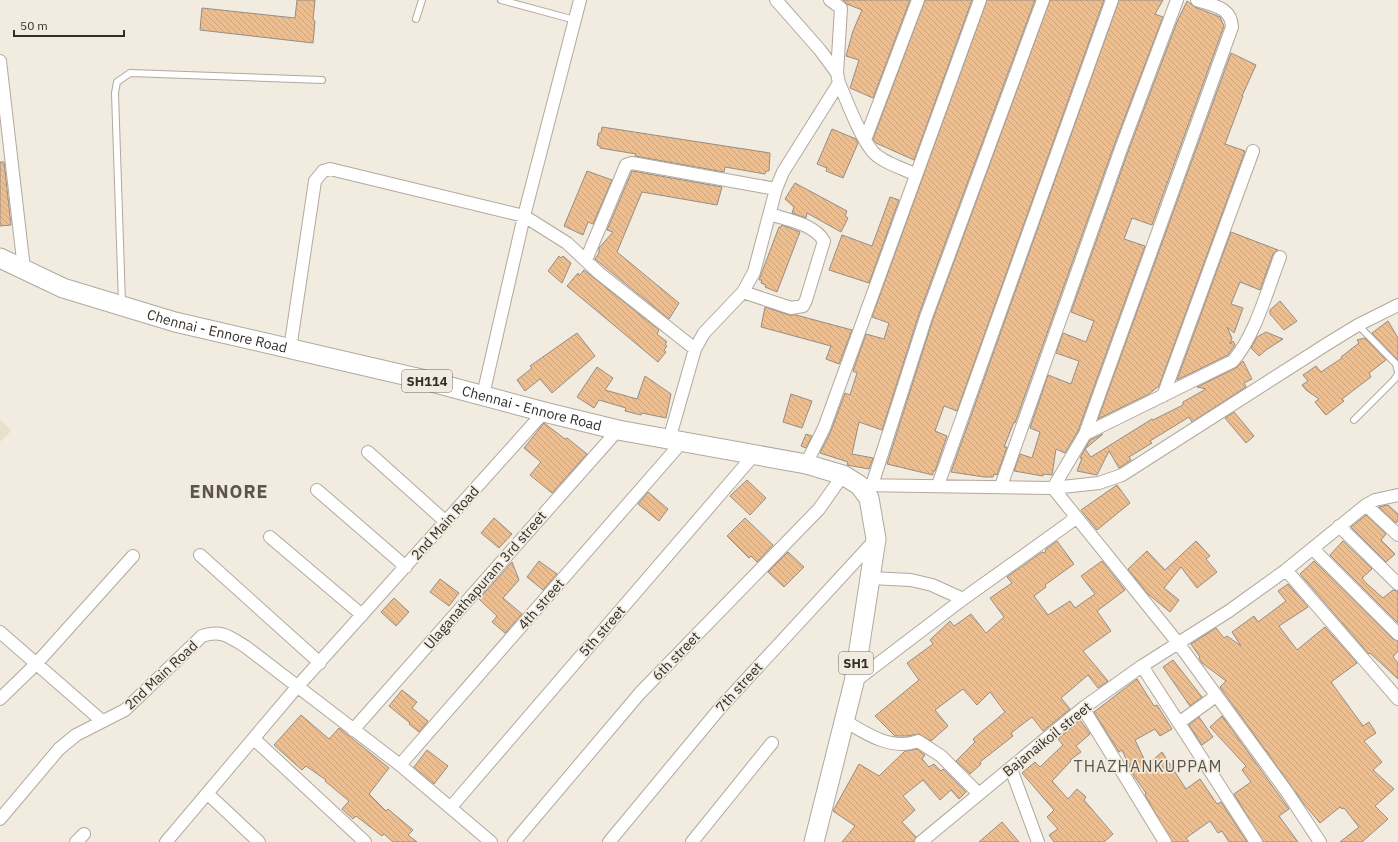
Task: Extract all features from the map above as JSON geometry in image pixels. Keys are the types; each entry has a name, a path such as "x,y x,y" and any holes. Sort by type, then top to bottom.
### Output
{"main road":[{"name":"Chennai - Ennore Road","path":"0,258 63,288 175,322 483,395 618,430 753,456 806,464 843,475 866,485"},
{"name":"SH1","path":"814,842 854,682 876,539 866,485"}],"street":[{"path":"483,395 524,216 580,0"},
{"path":"776,0 820,50 838,78 865,140 873,152 885,160 916,175"},
{"path":"676,441 695,349 704,333 743,292 754,272 776,189 792,156 838,78 842,4 830,0"},
{"path":"865,140 918,0"},
{"path":"806,464 824,428 980,0"},
{"path":"1043,0 926,317 866,485 1053,488 1099,483 1122,476 1358,325 1398,305"},
{"path":"938,485 1112,0"},
{"path":"1001,486 1122,146 1177,0"},
{"path":"1053,488 1085,434 1232,27 1232,18 1227,12 1197,0"},
{"path":"0,69 24,269"},
{"path":"1163,396 1252,151"},
{"path":"586,260 626,165 632,163 776,189"},
{"path":"290,349 315,181 323,171 330,169 524,216 557,236 599,273 695,349"},
{"path":"743,292 791,308 803,306 806,300 824,241 820,234 813,229 770,214"},
{"path":"1085,434 1233,361 1242,350 1280,257"},
{"name":"2nd Main Road","path":"166,842 297,687 544,412"},
{"name":"Ulaganathapuram 3rd street","path":"353,730 618,430"},
{"name":"4th street","path":"400,765 676,441"},
{"path":"368,452 446,522"},
{"name":"5th street","path":"451,807 753,456"},
{"name":"6th street","path":"514,842 640,694 819,509 843,475"},
{"path":"1053,488 1178,643 1288,792 1317,841"},
{"path":"317,490 406,567"},
{"name":"Bajanaikoil street","path":"921,842 1083,708 1142,666 1229,611 1286,570 1366,505 1375,500 1398,495"},
{"path":"1366,505 1398,535"},
{"path":"854,682 963,599 1076,518"},
{"path":"1339,526 1398,584"},
{"path":"270,537 362,615"},
{"name":"7th street","path":"609,842 721,707 876,539"},
{"path":"1313,549 1398,634"},
{"path":"200,555 320,663"},
{"path":"0,699 36,664 133,556"},
{"path":"1286,570 1398,699"},
{"path":"870,578 911,580 932,585 963,599"},
{"path":"0,632 102,721"},
{"name":"2nd Main Road","path":"0,819 59,749 76,735 125,710 202,636 213,632 229,636 246,647 297,687"},
{"path":"1142,666 1180,722 1200,757 1256,842"},
{"path":"297,687 400,765 491,842"},
{"path":"1180,722 1216,696"},
{"path":"1083,708 1165,842"},
{"path":"845,721 864,732 893,744 918,741 951,765 979,794"},
{"path":"254,739 365,842"},
{"path":"692,842 772,743"},
{"path":"1011,769 1038,842"},
{"path":"208,794 259,842"}],"lane":[{"path":"416,19 422,0"},
{"path":"501,0 575,20"},
{"path":"122,307 115,93 117,82 130,73 322,80"},
{"path":"1354,420 1394,380 1398,373 1396,364 1358,325"}],"shaded area":[{"path":"0,419 11,431 0,442"}],"building":[{"path":"297,0 315,0 313,43 200,30 202,8 295,18"},
{"path":"843,0 910,0 873,98 850,88 859,60 846,56 853,31 862,10 847,4"},
{"path":"925,0 972,0 914,160 876,143 873,139"},
{"path":"987,0 1035,0 919,314 882,430 859,422 852,454 873,458 869,469 847,465 848,462 820,453 831,431 845,393 850,395 857,373 853,371 866,334 884,339 889,323 872,317"},
{"path":"1050,0 1104,0 957,411 944,406 935,431 947,436 935,471 933,471 933,475 887,464 933,319"},
{"path":"1119,0 1163,0 1155,14 1163,17 1115,143 1015,423 1014,422 1004,447 1007,447 997,475 994,474 993,477 984,477 951,472"},
{"path":"1187,1 1195,7 1220,17 1224,26 1152,225 1132,218 1124,239 1145,246 1078,431 1065,453 1056,449 1052,475 1043,474 1043,476 1014,471 1020,454 1032,458 1040,432 1030,428 1048,375 1071,384 1079,361 1056,353 1063,333 1086,342 1094,321 1071,312 1129,149 1177,22"},
{"path":"1231,53 1256,65 1242,96 1225,144 1245,151 1159,386 1149,394 1098,419"},
{"path":"602,127 770,153 769,171 766,171 765,174 725,167 724,172 635,156 636,154 600,148 600,146 597,145 599,133 601,133"},
{"path":"832,129 856,139 858,143 843,178 826,171 827,168 817,164"},
{"path":"0,162 4,162 11,225 0,226"},
{"path":"587,171 612,180 593,224 588,222 583,235 564,226"},
{"path":"632,171 722,187 717,205 642,192 617,252 679,303 669,319 595,259 599,253 599,248 613,232 607,230"},
{"path":"795,183 847,211 845,216 848,218 841,232 807,213 806,218 792,213 794,207 785,199"},
{"path":"890,197 899,200 869,283 829,270 842,235 872,246"},
{"path":"782,225 800,232 777,292 765,287 766,285 761,283 762,280 759,280 779,227"},
{"path":"1231,232 1278,250 1273,254 1260,290 1240,282 1231,304 1243,308 1234,333 1227,327 1232,338 1230,344 1233,341 1235,345 1228,355 1177,380"},
{"path":"559,256 561,258 563,256 571,263 562,283 548,271"},
{"path":"584,270 659,330 657,334 667,342 665,344 667,346 664,350 666,352 658,362 567,286 578,273 579,276"},
{"path":"1280,301 1297,321 1284,330 1270,314 1270,310"},
{"path":"765,307 789,315 796,315 852,330 839,364 826,359 831,346 761,327"},
{"path":"1388,321 1398,338 1398,360 1372,333"},
{"path":"1266,332 1283,339 1259,356 1251,348 1257,337"},
{"path":"577,333 595,356 552,393 540,379 525,391 517,380 532,368 530,366"},
{"path":"1365,338 1386,360 1369,373 1371,377 1342,399 1344,401 1326,415 1315,402 1319,399 1306,390 1302,385 1308,381 1303,375 1316,366 1321,372 1342,358 1341,357 1359,343 1357,340"},
{"path":"1243,361 1252,379 1244,383 1246,387 1192,422 1189,417 1150,441 1152,443 1129,457 1131,460 1119,468 1109,451 1097,475 1077,471 1082,458 1080,458 1085,449 1091,457 1152,419 1153,420 1183,405 1183,402 1206,389 1197,387 1236,368"},
{"path":"597,367 613,378 605,390 637,399 645,376 671,394 666,418 642,413 641,415 625,411 626,408 599,400 594,408 577,397"},
{"path":"791,394 812,401 802,428 783,422"},
{"path":"1234,412 1254,436 1246,443 1225,418"},
{"path":"544,423 565,439 567,438 587,454 552,493 530,475 541,462 524,448"},
{"path":"806,434 812,436 806,448 801,446"},
{"path":"1103,434 1085,449 1090,440"},
{"path":"747,480 766,498 750,515 730,496"},
{"path":"1117,485 1130,503 1097,530 1081,510"},
{"path":"648,492 668,509 659,521 638,504"},
{"path":"1388,505 1398,514 1398,521 1396,523 1379,507"},
{"path":"1366,515 1386,534 1381,540 1395,554 1386,562 1351,527"},
{"path":"494,518 512,534 499,548 481,533"},
{"path":"745,518 773,545 757,562 751,556 749,558 727,536"},
{"path":"1057,541 1074,564 1045,585 1046,587 1034,596 1048,615 1070,601 1075,608 1095,594 1081,576 1102,561 1125,590 1097,611 1111,631 1083,651 1108,681 1098,688 1088,675 1061,698 1070,709 1043,731 1032,717 1011,733 1013,736 980,762 981,764 970,774 956,761 975,742 973,739 1005,712 990,692 977,705 963,689 935,710 948,726 931,741 919,734 895,736 875,716 919,680 907,663 933,644 930,640 950,621 954,626 971,614 986,633 1004,617 990,598 1012,583 1007,577 1042,552 1045,553 1046,549"},
{"path":"1196,541 1210,556 1206,559 1217,572 1197,588 1181,567 1164,588 1179,600 1170,612 1148,594 1128,569 1147,551 1165,570"},
{"path":"1343,541 1372,569 1362,578 1366,583 1383,598 1393,590 1398,591 1398,623 1330,555"},
{"path":"788,552 804,567 784,587 768,572"},
{"path":"539,561 557,574 543,590 527,577"},
{"path":"1314,561 1393,639 1398,641 1398,651 1393,657 1398,663 1398,679 1370,653 1369,654 1300,574"},
{"path":"512,562 519,580 503,598 522,614 505,633 492,622 497,616 479,599"},
{"path":"440,579 459,593 449,606 430,592"},
{"path":"1288,584 1308,607 1279,626 1297,650 1325,627 1357,663 1331,682 1363,726 1369,722 1376,733 1364,741 1382,762 1373,770 1394,789 1375,806 1388,819 1362,842 1340,842 1359,827 1344,808 1342,809 1340,807 1320,823 1304,804 1220,687 1226,681 1202,663 1199,658 1200,657 1191,644 1216,628 1224,638 1227,636 1241,646 1232,632 1254,616 1258,622 1286,601 1278,591"},
{"path":"394,598 409,612 396,626 381,612"},
{"path":"1173,660 1202,697 1190,706 1163,667"},
{"path":"1137,679 1154,706 1157,705 1172,729 1160,736 1155,729 1135,740 1147,765 1162,752 1186,789 1200,779 1217,804 1221,802 1247,842 1229,842 1222,831 1218,833 1210,821 1186,838 1189,842 1172,842 1145,795 1146,793 1134,776 1122,750 1119,752 1094,712"},
{"path":"402,690 417,702 412,708 428,721 419,732 389,706"},
{"path":"301,715 329,739 339,728 389,768 369,794 386,811 388,809 413,830 408,835 417,842 393,842 384,834 382,836 356,816 353,819 342,809 349,801 325,781 326,780 306,766 302,770 274,745"},
{"path":"1222,716 1289,809 1279,816 1298,842 1263,842 1234,794 1251,782 1242,770 1246,766 1210,727"},
{"path":"1199,717 1213,737 1202,745 1189,725"},
{"path":"1080,720 1090,734 1076,746 1081,752 1070,760 1071,761 1052,781 1068,799 1077,789 1086,797 1084,800 1113,834 1104,842 1054,842 1049,835 1058,829 1047,817 1054,810 1022,773 1035,762 1040,767 1063,745 1058,739"},
{"path":"917,749 925,755 922,759 929,767 934,764 941,771 943,769 966,792 959,799 951,790 940,800 923,780 903,796 915,810 902,822 916,837 914,842 842,842 855,826 833,811 859,764 879,776 905,751"},
{"path":"427,750 448,766 434,784 414,767"},
{"path":"1002,822 1019,842 979,842"}],"district":[{"name":"ENNORE","path":"229,491"},
{"name":"THAZHANKUPPAM","path":"1148,766"}]}
